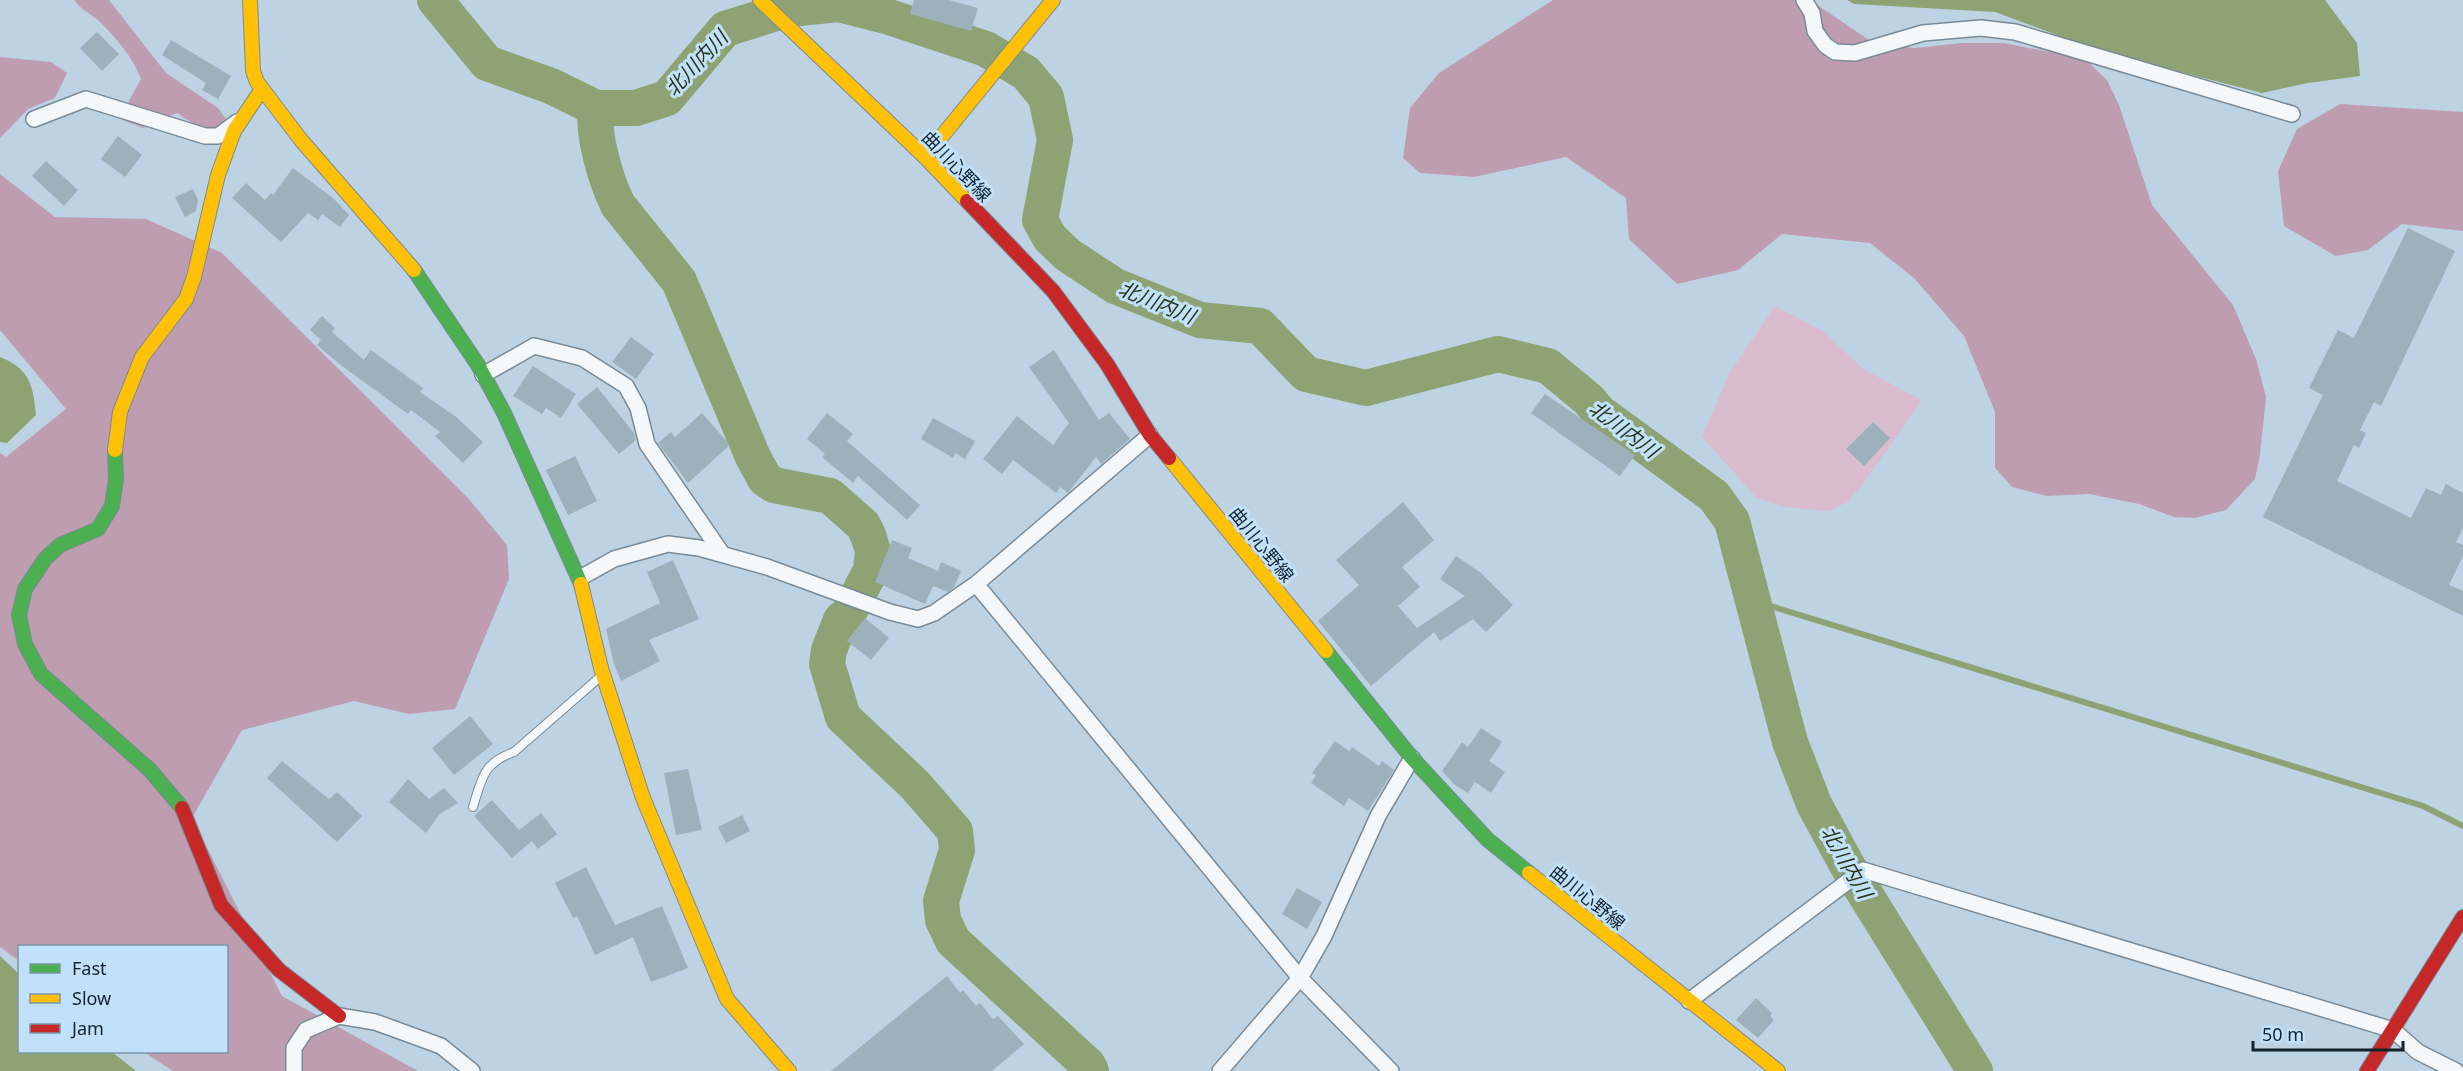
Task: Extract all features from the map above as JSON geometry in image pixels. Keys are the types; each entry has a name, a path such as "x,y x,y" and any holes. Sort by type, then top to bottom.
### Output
{"street":[{"path":"250,0 253,71 262,89 301,141 412,267 483,375 504,413 580,578 603,674 643,798 728,999 789,1071"},
{"name":"曲川心野線","path":"760,0 925,157 1053,291 1107,364 1150,435 1412,758 1488,840 1778,1071"},
{"path":"925,157 1053,0"},
{"path":"1804,0 1812,13 1815,31 1825,45 1835,52 1855,53 1923,33 1981,28 2015,32 2292,114"},
{"path":"262,89 234,131 218,175 194,277 186,299 142,357 120,412 112,506 98,529 60,545 45,559 25,589 19,615 25,644 41,674 157,777 180,804 221,905 279,970 339,1016 375,1022 441,1046 472,1071"},
{"path":"33,119 86,99 205,136 218,136 242,118"},
{"path":"483,375 534,346 582,358 626,386 638,408 647,444 723,555"},
{"path":"580,578 614,559 668,544 699,548 767,567 890,612 918,619 934,613 976,584 1150,435"},
{"path":"976,584 1300,978 1391,1071"},
{"path":"1220,1071 1300,978 1324,936 1378,816 1412,758"},
{"path":"1689,1001 1863,870 2393,1030 2418,1052 2456,1071"},
{"path":"2367,1071 2463,917"},
{"path":"294,1071 294,1048 306,1030 339,1016"}],"lane":[{"path":"473,807 491,763 514,752 603,674"}],"shaded area":[{"path":"74,0 109,0 166,73 218,108 226,119 217,130 196,124 177,113 143,128 125,121 121,115 141,79 138,71 129,55 112,34"},
{"path":"1553,0 1810,0 1872,42 1914,48 1962,43 2004,43 2085,59 2107,80 2119,105 2152,205 2233,305 2256,359 2266,397 2255,479 2226,510 2195,518 2174,517 2139,504 2089,494 2047,496 2012,487 1995,468 1995,412 1964,336 1914,278 1870,243 1782,234 1738,270 1677,284 1629,239 1626,198 1566,157 1474,177 1420,173 1403,158 1410,108 1439,73"},
{"path":"1847,0 2325,0 2357,43 2360,76 2308,83 2262,93 2103,52 1995,12 1854,4"},
{"path":"0,57 51,62 67,73 55,98 28,109 0,138"},
{"path":"2340,104 2463,112 2463,231 2402,224 2368,250 2336,256 2284,226 2278,171 2297,129"},
{"path":"0,174 55,217 146,219 222,253 468,498 507,545 509,579 455,709 409,714 354,701 242,730 192,818 282,996 418,1071 173,1071 146,1053 228,1053 228,945 18,945 18,960 0,947 0,453 6,457 66,409 0,330"},
{"path":"1775,306 1823,331 1863,369 1922,400 1848,502 1829,511 1784,507 1757,498 1702,437 1729,374"},
{"path":"0,357 18,367 28,379 36,415 7,443 0,442"},
{"path":"0,956 18,973 18,1053 113,1053 136,1071 0,1071"}],"building":[{"path":"914,0 949,0 978,8 971,31 910,14"},
{"path":"97,32 119,54 102,71 80,48"},
{"path":"171,40 231,76 218,99 202,90 206,83 162,55"},
{"path":"118,136 142,155 125,177 101,159"},
{"path":"46,161 78,190 64,206 32,176"},
{"path":"293,168 333,198 349,215 340,227 322,214 318,220 308,213 281,242 232,198 246,183 265,200 271,193 273,195"},
{"path":"193,189 198,200 196,211 185,217 175,197"},
{"path":"2408,228 2455,251 2381,406 2374,402 2360,430 2366,433 2359,448 2354,445 2337,481 2411,518 2426,488 2441,495 2446,484 2463,493 2463,528 2456,542 2463,545 2463,556 2449,585 2463,591 2463,616 2263,517 2323,395 2309,388 2338,330 2354,338"},
{"path":"322,316 335,328 332,332 364,360 371,350 423,388 420,392 455,416 483,442 463,463 435,436 440,432 411,410 408,414 317,345 321,340 310,330"},
{"path":"631,337 654,354 636,379 612,362"},
{"path":"1054,350 1099,420 1109,413 1130,439 1101,464 1096,457 1068,493 1060,487 1056,493 1013,460 1002,474 983,459 1017,416 1053,445 1069,423 1029,367"},
{"path":"533,366 576,394 561,418 546,408 542,414 513,396"},
{"path":"597,387 634,433 636,440 619,454 577,404"},
{"path":"1545,394 1635,455 1620,476 1531,413"},
{"path":"702,413 730,445 688,483 658,443 671,432 675,437"},
{"path":"827,413 853,434 847,441 920,505 907,520 858,476 853,483 822,457 825,454 807,439"},
{"path":"933,418 975,441 965,459 955,453 953,458 921,439"},
{"path":"1873,422 1890,438 1864,466 1846,449"},
{"path":"575,456 597,501 568,515 546,470"},
{"path":"1403,502 1434,540 1402,567 1420,587 1398,606 1417,628 1465,596 1440,579 1456,556 1481,573 1513,605 1486,632 1473,619 1440,641 1434,632 1371,686 1318,621 1359,585 1336,560"},
{"path":"892,540 912,548 908,558 938,571 941,562 961,571 954,587 948,592 933,586 925,604 875,582"},
{"path":"673,560 699,619 649,640 660,661 621,681 614,664 606,629 660,603 647,572"},
{"path":"865,618 889,638 871,660 847,641"},
{"path":"470,716 493,744 454,775 432,748"},
{"path":"1481,728 1502,742 1489,761 1505,772 1491,793 1475,782 1468,793 1455,785 1442,771 1462,742 1468,747"},
{"path":"1335,741 1349,751 1352,747 1379,766 1382,761 1394,770 1368,811 1349,798 1344,806 1311,783 1316,775 1312,773"},
{"path":"282,761 329,799 337,792 362,816 337,842 267,778"},
{"path":"688,769 702,830 676,835 664,773"},
{"path":"408,779 429,799 444,788 458,803 440,814 426,833 389,802"},
{"path":"492,800 519,830 541,813 557,834 538,849 532,841 512,858 474,816"},
{"path":"742,815 750,831 726,843 718,827"},
{"path":"586,867 615,925 662,906 688,968 651,982 633,937 595,955 577,916 573,918 555,883"},
{"path":"1297,888 1322,902 1307,929 1282,914"},
{"path":"947,976 960,993 963,990 976,1006 980,1003 993,1019 998,1016 1024,1044 992,1071 831,1071"},
{"path":"1756,998 1772,1013 1770,1016 1774,1020 1758,1038 1736,1020"}],"waterway":[{"name":"北川内川","path":"435,0 487,63 551,86 596,108 636,108 667,98 725,29 789,9 839,4 886,16 986,49 1026,73 1046,97 1055,140 1040,220 1050,238 1068,255 1115,286 1200,320 1260,326 1306,374 1366,388 1498,354 1548,366 1589,400 1599,412 1714,496 1732,521 1790,742 1814,804 1847,865 1975,1071"},
{"path":"596,108 598,144 613,195 618,205 679,281 753,457 765,479 774,485 830,496 863,525 868,535 873,551 871,570 848,614 841,620 829,650 827,664 843,717 915,785 955,831 957,850 941,901 943,920 953,941 1088,1065 1091,1071"},
{"path":"1751,600 2423,806 2463,826"}],"traffic: fast":[{"path":"414,270 478,365 504,413 581,584"},
{"path":"115,450 116,479 112,506 98,529 60,545 45,559 25,589 19,615 25,644 41,674 150,770 182,808"},
{"path":"1326,651 1412,758 1488,840 1529,873"}],"traffic: slow":[{"path":"250,0 253,71 257,82 301,140 414,270"},
{"path":"760,0 925,157 967,201"},
{"path":"925,157 1053,0"},
{"path":"115,450 120,412 142,357 186,299 194,277 218,175 234,131 262,89"},
{"path":"1169,458 1326,651"},
{"path":"581,584 601,668 643,798 727,999 789,1071"},
{"path":"1529,873 1778,1071"}],"traffic: jam":[{"path":"967,201 1053,291 1107,364 1150,435 1169,458"},
{"path":"182,808 221,905 279,970 339,1016"},
{"path":"2367,1071 2463,917"}]}
